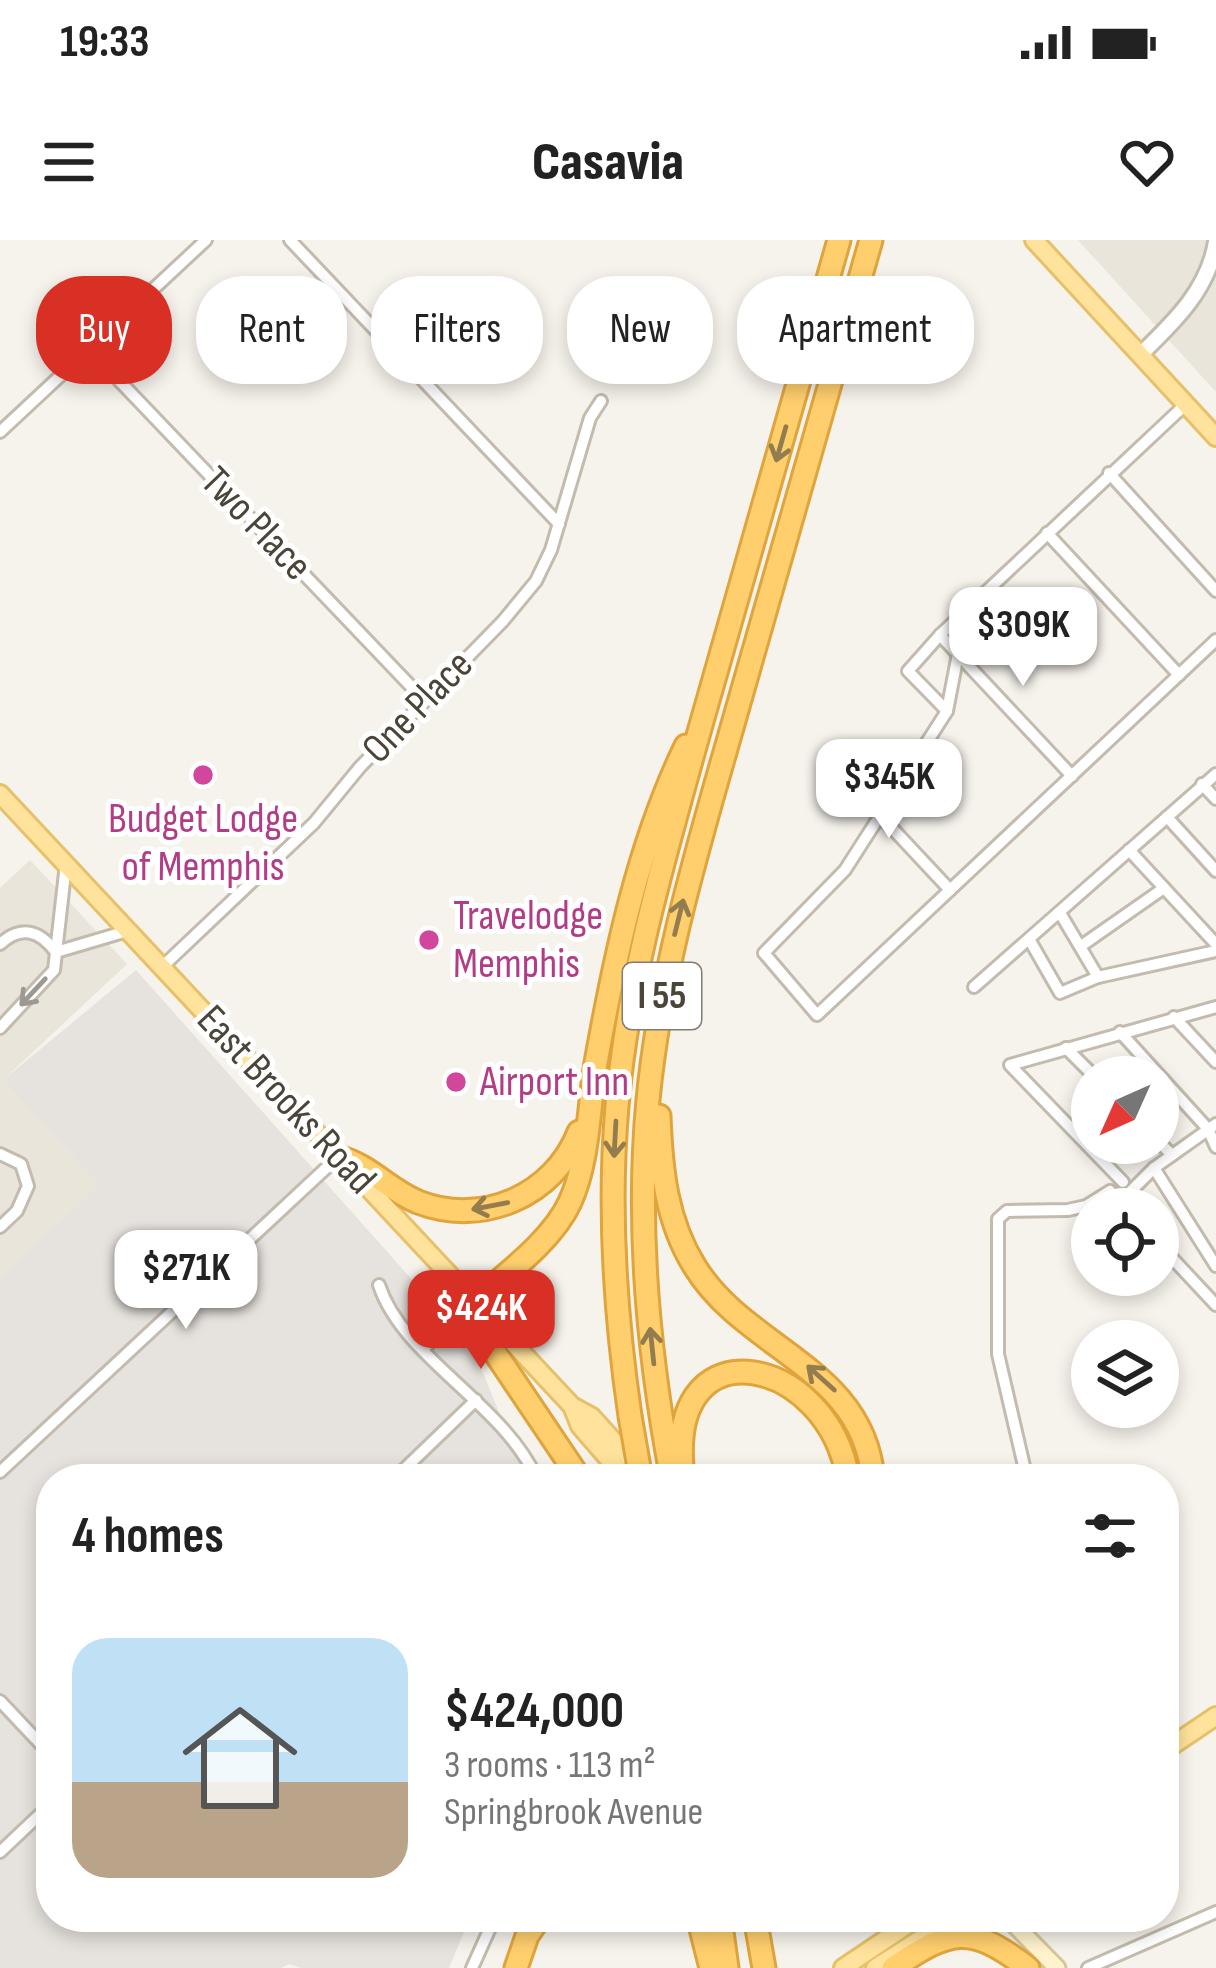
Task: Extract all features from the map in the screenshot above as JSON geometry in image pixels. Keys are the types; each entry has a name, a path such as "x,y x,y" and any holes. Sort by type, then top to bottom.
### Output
{"highway":[{"name":"I 55","path":"640,1464 629,1415 615,1284 617,1108 642,942 839,240"},
{"name":"I 55","path":"675,1464 655,1376 644,1261 645,1150 656,1036 694,862 871,240"},
{"path":"570,1464 477,1326 474,1302 544,1237 570,1203 612,979 646,849 671,776 709,697"},
{"path":"656,1036 663,1173 668,1205 686,1250 722,1301 838,1393 863,1435 870,1464"},
{"path":"338,1156 361,1163 418,1202 451,1210 491,1208 525,1196 560,1167 572,1151 590,1097"},
{"path":"678,1464 687,1408 708,1386 745,1371 773,1376 814,1406 838,1441 844,1464"},
{"path":"516,1968 530,1932"},
{"path":"702,1932 711,1968"},
{"path":"722,1932 727,1968"},
{"path":"758,1932 764,1968"},
{"path":"893,1968 933,1942 959,1935 992,1942 1028,1968"}],"main road":[{"path":"1034,240 1216,437"},
{"name":"East Brooks Road","path":"0,794 631,1464"},
{"name":"East Brooks Road","path":"572,1406 580,1426 613,1464"},
{"path":"1179,1741 1216,1716"},
{"path":"843,1968 897,1932"},
{"path":"875,1968 931,1932"},
{"path":"1022,1932 1057,1968"}],"street":[{"path":"167,276 206,240"},
{"path":"290,240 559,524"},
{"path":"1140,355 1181,315 1212,267 1216,242"},
{"path":"0,432 51,384"},
{"name":"Two Place","path":"122,384 423,699"},
{"name":"One Place","path":"162,967 314,824 423,699 503,621 536,581 559,524 590,418 601,401"},
{"path":"947,711 908,671 940,635 1186,404"},
{"path":"1109,473 1216,591"},
{"path":"1047,533 1179,675"},
{"path":"940,635 1072,776"},
{"path":"958,653 947,711 845,870 764,953 817,1015 1216,640"},
{"path":"974,986 1032,945 1060,914 1216,774"},
{"path":"1202,784 1216,799"},
{"path":"878,813 950,890"},
{"path":"1167,817 1216,871"},
{"path":"1032,945 1060,994 1099,977 1216,948 1129,850"},
{"path":"0,1028 54,970 65,864"},
{"path":"1081,946 1164,888"},
{"path":"1060,914 1099,977"},
{"path":"0,944 12,933 27,931 44,936 56,952"},
{"path":"56,952 128,931"},
{"path":"1123,1182 1010,1065 1216,1007"},
{"path":"1174,1016 1216,1062"},
{"path":"1120,1032 1212,1126 1216,1147"},
{"path":"1066,1048 1074,1056"},
{"path":"1179,1150 1212,1126"},
{"path":"0,1154 21,1164 28,1186 17,1211 0,1227"},
{"path":"0,1472 338,1156"},
{"path":"1138,1188 1160,1164"},
{"path":"1154,1168 1216,1266"},
{"path":"1024,1464 998,1354 997,1223 1007,1211 1071,1209"},
{"path":"1179,1265 1216,1305"},
{"path":"379,1285 391,1311 517,1442 529,1464"},
{"path":"424,1348 474,1302"},
{"path":"410,1464 476,1400"},
{"path":"0,1701 36,1739"},
{"path":"0,1852 36,1818"},
{"path":"1179,1928 1216,1912"},
{"path":"472,1968 488,1932"},
{"path":"1088,1968 1170,1932"}],"shaded area":[{"path":"1078,240 1216,240 1216,392"},
{"path":"30,860 127,964 3,1080 101,1185 0,1279 0,888"},
{"path":"136,970 473,1348 520,1464 36,1464 36,1932 464,1932 449,1968 301,1968 289,1964 281,1968 0,1968 0,1279 100,1185 3,1080"}],"place":[{"name":"Budget Lodge of Memphis","path":"203,775"},
{"name":"Travelodge Memphis","path":"429,940"},
{"name":"Airport Inn","path":"456,1082"}]}
